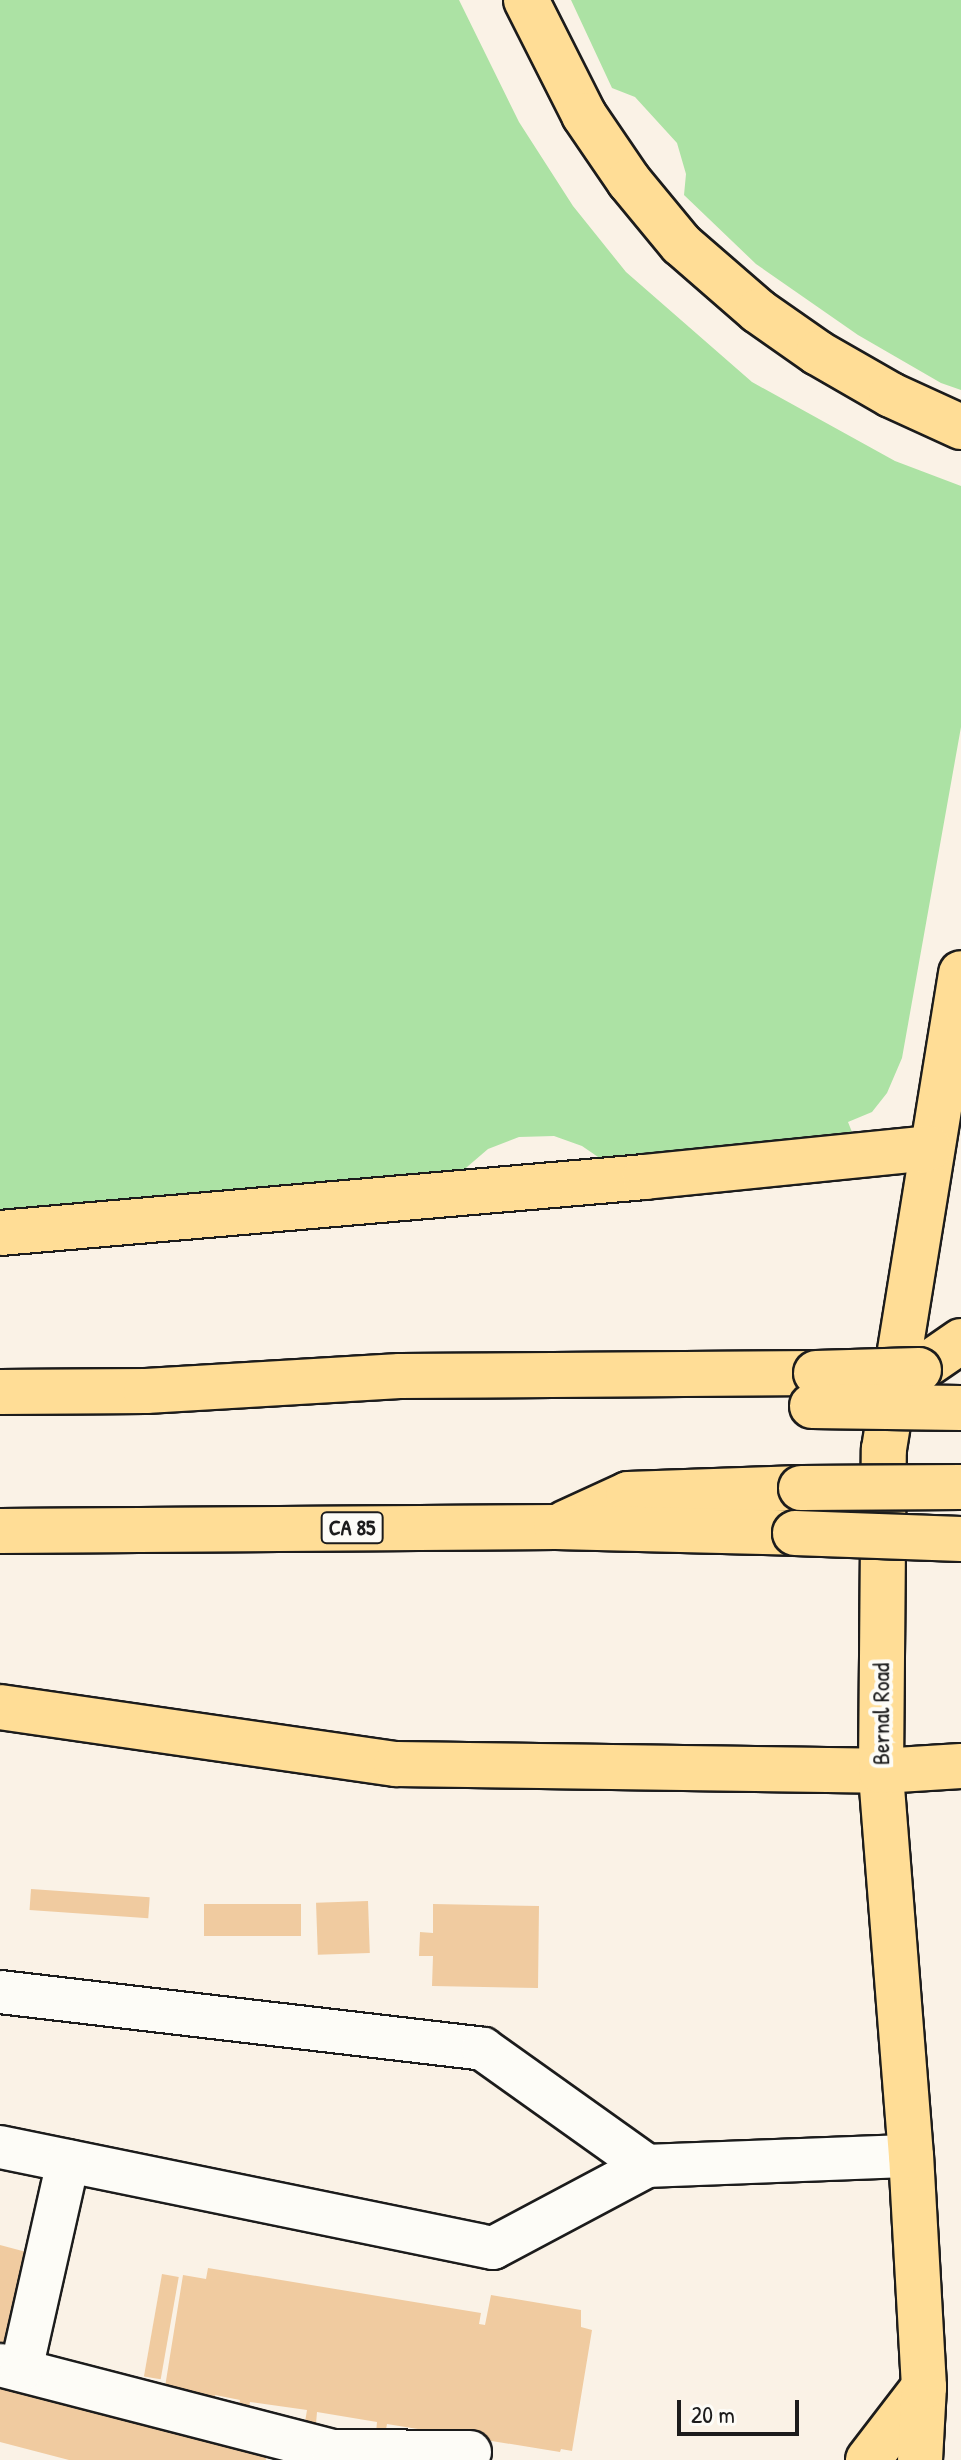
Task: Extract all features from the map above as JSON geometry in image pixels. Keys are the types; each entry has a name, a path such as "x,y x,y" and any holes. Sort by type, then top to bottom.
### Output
{"main road":[{"path":"526,0 584,115 629,181 681,244 758,311 818,353 891,395 961,427"},
{"name":"Bernal Road","path":"920,2460 924,2387 911,2156 881,1771 884,1449 930,1148 961,973"},
{"path":"0,1233 645,1177 930,1148"},
{"path":"814,1390 940,1370 961,1341"},
{"path":"0,1392 146,1391 400,1376 718,1373 814,1390 961,1408"},
{"path":"556,1527 628,1494 961,1487"},
{"name":"CA 85","path":"0,1531 556,1527 961,1539"},
{"path":"0,1707 396,1764 881,1771 961,1766"},
{"path":"868,2460 924,2387"}],"lane":[{"path":"0,1992 483,2049 647,2166"},
{"path":"0,2147 493,2248 647,2166 911,2156"},
{"path":"68,2161 11,2368 333,2451 470,2452"}],"green space":[{"path":"0,0 459,0 519,122 573,206 626,272 752,382 895,461 961,486 961,727 902,1058 887,1093 872,1112 848,1122 852,1132 601,1159 582,1146 554,1136 519,1137 488,1149 460,1173 0,1214"},
{"path":"571,0 961,0 961,390 941,383 858,335 756,264 684,195 686,174 677,143 635,97 612,88"}],"building":[{"path":"31,1889 150,1897 148,1918 30,1910"},
{"path":"368,1901 370,1953 318,1955 316,1903"},
{"path":"204,1904 301,1904 301,1936 204,1936"},
{"path":"433,1904 539,1906 538,1988 432,1986 433,1956 419,1956 420,1932 433,1933"},
{"path":"0,2245 30,2253 10,2347 0,2344"},
{"path":"208,2268 481,2313 479,2324 485,2325 491,2295 581,2310 581,2327 592,2330 572,2451 561,2449 560,2452 387,2424 385,2435 376,2433 377,2422 317,2412 316,2424 305,2422 307,2410 250,2402 248,2412 238,2411 240,2400 215,2395 211,2415 165,2387 183,2275 206,2279"},
{"path":"162,2274 179,2277 161,2379 144,2376"},
{"path":"0,2384 267,2454 266,2460 69,2460 0,2442"}]}
